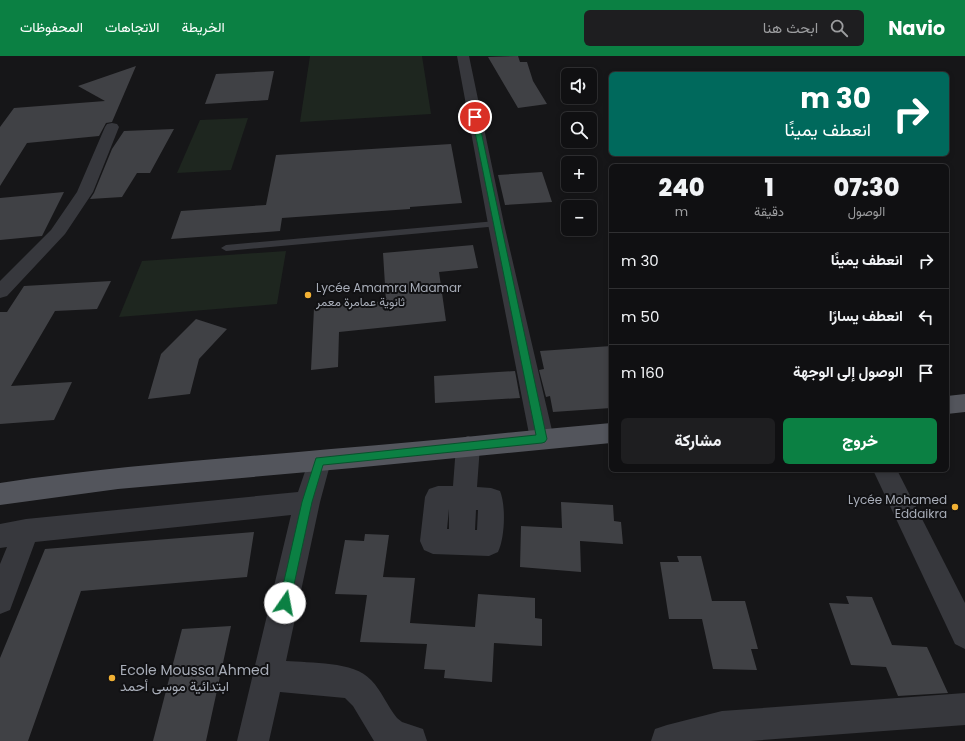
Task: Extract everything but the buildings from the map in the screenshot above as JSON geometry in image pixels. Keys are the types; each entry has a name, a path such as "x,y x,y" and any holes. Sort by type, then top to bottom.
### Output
{"main road":[{"path":"949,405 965,403"},
{"path":"0,494 45,486 117,478 319,461 609,433"}],"street":[{"path":"463,56 496,224 542,439"},
{"path":"0,292 57,234 85,192 112,127"},
{"path":"460,542 468,446"},
{"path":"253,741 307,502 319,461"},
{"path":"886,472 965,634"},
{"path":"0,536 26,531 307,502"},
{"path":"0,600 26,531"},
{"path":"268,676 332,681 353,685 366,699 391,734 411,741"},
{"path":"667,741 722,727 965,709"}],"lane":[{"path":"226,248 496,224"}],"shaded area":[{"path":"310,56 422,56 431,114 300,122"},
{"path":"248,118 231,170 177,173 200,120"},
{"path":"286,251 277,304 119,317 142,261"}],"place":[{"name":"Lycée Amamra Maamar ثانوية عمامرة معمر","path":"308,295"},
{"name":"Lycée Mohamed Eddaikra","path":"955,507"},
{"name":"Ecole Moussa Ahmed ابتدائية موسى أحمد","path":"112,678"}],"route":[{"path":"285,603 307,502 319,461 542,439 496,224 475,117"}]}
